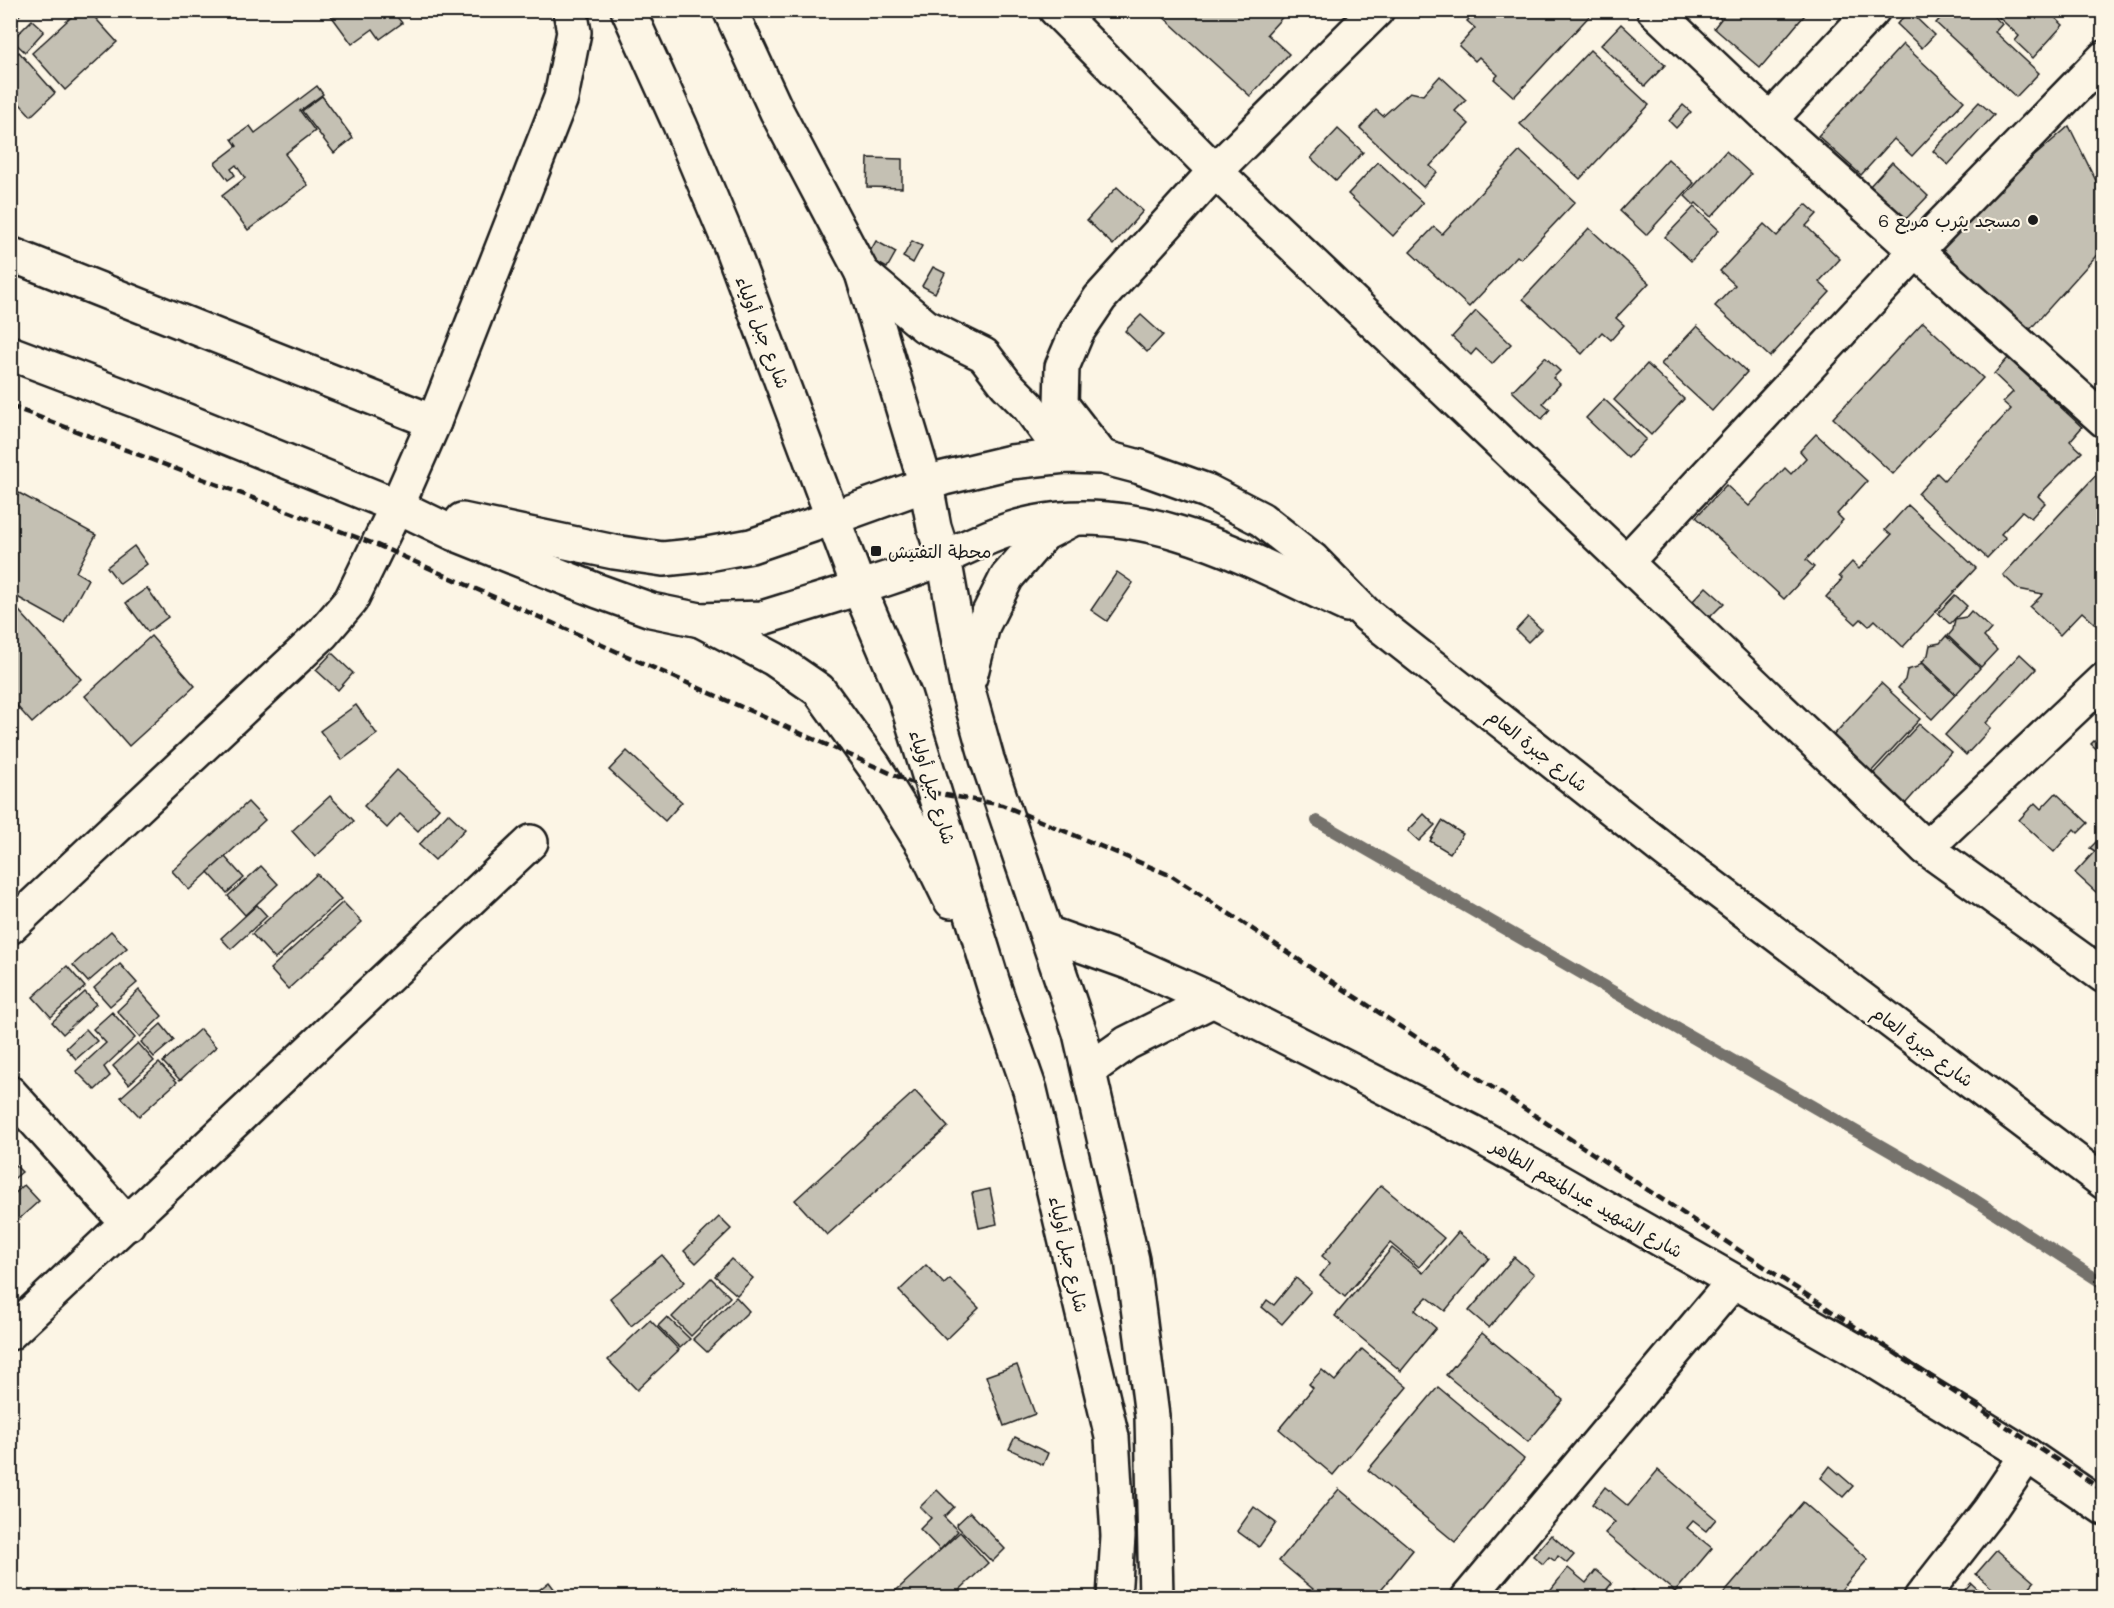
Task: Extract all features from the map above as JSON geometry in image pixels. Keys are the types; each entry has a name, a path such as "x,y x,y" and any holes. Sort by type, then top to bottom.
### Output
{"street":[{"path":"10,927 322,634 351,600 406,510 434,422 561,98 574,32 570,10"},
{"name":"شارع جبل أولياء","path":"628,10 730,244 859,588 905,697 996,993 1030,1089 1112,1437 1118,1536 1114,1598"},
{"path":"730,10 777,112 862,273 926,485 934,526 944,558 967,687 987,759 1080,1033 1132,1260 1150,1405 1156,1598"},
{"path":"1056,10 1215,171 1926,848 2103,976"},
{"path":"1102,457 1061,404 1062,367 1077,332 1100,298 1215,171 1377,10"},
{"path":"1654,10 1770,120 2103,420"},
{"path":"1770,120 1874,10"},
{"path":"1626,562 1916,251 2103,58"},
{"path":"10,254 434,422"},
{"path":"862,273 925,326 984,355 1006,384 1028,406 1065,456"},
{"path":"10,353 145,404 406,510 445,530 598,591 651,610 700,620 762,618 859,588 944,558 963,547 1033,523 1076,517 1128,521 1186,534 1238,555 1367,615"},
{"name":"شارع جبرة العام","path":"406,510 614,552 663,559 751,546 944,478 1011,462 1065,456 1102,457 1140,467 1207,491 1261,519 1313,560 1367,615 1667,852 2103,1182"},
{"path":"967,687 983,625 1007,577 1044,534 1076,517"},
{"path":"700,620 774,659 819,690 874,766 925,848 996,993"},
{"path":"1926,848 2103,680"},
{"path":"10,1333 531,842"},
{"name":"شارع الشهيد عبدالمنعم الطاهر","path":"1047,933 1128,962 1213,1000 1474,1133 1876,1362 2027,1455 2103,1508"},
{"path":"1089,1070 1127,1042 1213,1000"},
{"path":"10,1093 128,1224"},
{"path":"1468,1598 1733,1282"},
{"path":"1921,1598 1989,1511 2027,1455"}],"building":[{"path":"10,10 24,10 15,20 10,16"},
{"path":"79,10 88,10 117,42 65,90 32,53"},
{"path":"327,10 397,10 394,13 402,23 380,39 373,29 352,44"},
{"path":"1163,10 1289,10 1267,34 1289,54 1250,96 1160,14"},
{"path":"1477,10 1595,10 1514,97 1494,79 1498,75 1479,57 1475,61 1459,46 1475,28 1467,21"},
{"path":"1712,10 1809,10 1760,68 1714,28 1721,19"},
{"path":"1948,10 1987,10 2002,24 1995,32 2039,73 2016,97 1936,23"},
{"path":"1991,10 2047,10 2063,25 2033,58 2015,41 2019,36"},
{"path":"1909,11 1934,35 1922,48 1897,24"},
{"path":"32,20 44,31 25,52 12,40"},
{"path":"1621,24 1665,65 1645,86 1601,45"},
{"path":"1903,44 1964,101 1912,156 1894,139 1861,175 1818,136"},
{"path":"1590,50 1649,105 1580,179 1520,124"},
{"path":"19,52 55,93 31,116 10,93 10,60"},
{"path":"1440,76 1466,100 1455,111 1469,124 1430,166 1437,172 1423,187 1360,128 1376,110 1383,116 1410,92 1423,95"},
{"path":"317,86 323,94 300,111 315,131 285,154 308,185 248,230 222,196 245,178 236,165 231,169 235,175 228,180 215,163 237,146 232,139 250,126 255,133"},
{"path":"322,96 353,138 334,153 302,111"},
{"path":"1979,102 1994,115 1948,165 1933,151"},
{"path":"1683,105 1691,112 1676,128 1669,121"},
{"name":"مسجد يثرب مربع 6","path":"2069,126 2104,197 2104,247 2025,335 1936,242"},
{"path":"1338,129 1363,152 1336,181 1311,158"},
{"path":"1520,151 1575,202 1521,259 1517,256 1469,307 1410,252 1434,227 1442,234"},
{"path":"1726,151 1751,174 1711,217 1685,196"},
{"path":"868,158 902,159 902,188 867,187"},
{"path":"1668,159 1694,183 1646,235 1620,211"},
{"path":"1378,162 1423,203 1393,236 1348,194"},
{"path":"1892,162 1928,196 1905,220 1869,187"},
{"path":"1117,187 1143,211 1113,245 1087,220"},
{"path":"1806,204 1817,214 1806,226 1840,259 1819,282 1830,292 1770,357 1715,306 1735,285 1720,271 1764,224 1777,236"},
{"path":"1694,207 1719,230 1691,261 1665,237"},
{"path":"1589,228 1649,283 1616,318 1624,325 1611,340 1602,332 1582,354 1523,299"},
{"path":"876,241 896,252 887,268 867,257"},
{"path":"912,241 922,246 913,263 903,257"},
{"path":"933,267 945,273 935,293 922,286"},
{"path":"1476,311 1511,344 1492,364 1476,349 1471,355 1452,337"},
{"path":"1141,315 1163,335 1147,352 1125,331"},
{"path":"1923,322 1983,378 1893,474 1833,418"},
{"path":"1697,326 1747,372 1712,411 1661,364"},
{"path":"1545,357 1560,371 1553,378 1560,384 1543,403 1550,409 1542,419 1512,391"},
{"path":"2008,358 2082,427 2070,441 2082,452 2038,496 2045,503 2031,518 2022,511 2001,534 2006,538 1987,558 1918,494 1937,473 1944,480 2011,409 2003,402 2013,392 1994,374"},
{"path":"1647,364 1684,399 1651,435 1614,400"},
{"path":"1604,399 1646,439 1628,458 1586,418"},
{"path":"1816,434 1867,481 1837,514 1843,520 1806,560 1814,567 1784,599 1696,517 1726,485 1749,506 1785,468 1791,474 1806,458 1800,451"},
{"path":"2097,474 2104,481 2104,632 2082,612 2060,635 2030,607 2043,594 2018,589 2003,575"},
{"path":"19,493 96,535 76,572 88,579 64,623 10,593 10,510"},
{"path":"1908,505 1976,568 1903,647 1875,620 1869,626 1861,619 1856,624 1826,597 1842,579 1839,576 1852,562 1859,569 1891,535 1885,530"},
{"path":"134,546 147,564 120,584 107,567"},
{"path":"1117,572 1133,583 1107,621 1091,610"},
{"path":"1706,587 1724,603 1709,618 1692,602"},
{"path":"147,588 168,617 148,632 126,603"},
{"path":"1955,595 1967,606 1950,624 1938,613"},
{"path":"11,602 81,679 32,723 16,705 10,711"},
{"path":"1971,611 1991,629 1984,637 1997,650 1981,667 1948,636 1953,630 1955,619 1966,617"},
{"path":"1528,617 1541,629 1528,642 1516,630"},
{"path":"151,636 195,686 129,746 85,696"},
{"path":"1946,636 1980,668 1956,694 1922,662 1928,655 1930,645 1940,643"},
{"path":"332,653 353,673 338,690 316,670"},
{"path":"2020,654 2036,669 1986,723 1991,728 1966,755 1945,735"},
{"path":"1921,663 1955,695 1932,719 1898,688 1905,680 1907,670"},
{"path":"1881,683 1920,719 1870,773 1831,738"},
{"path":"356,705 377,734 342,760 320,731"},
{"path":"1919,724 1951,752 1905,804 1873,774"},
{"path":"2104,731 2104,756 2091,744"},
{"path":"627,751 682,802 665,821 609,770"},
{"path":"397,770 439,808 418,831 400,814 387,828 364,806"},
{"path":"2056,793 2088,823 2078,833 2074,829 2054,852 2019,820 2035,803 2041,809"},
{"path":"330,796 354,821 315,857 292,831"},
{"path":"248,802 265,820 189,890 172,871"},
{"path":"448,813 465,829 435,860 419,845"},
{"path":"1424,814 1435,825 1419,841 1408,831"},
{"path":"1442,821 1463,834 1450,853 1430,841"},
{"path":"2104,834 2104,887 2097,893 2075,873 2095,851 2090,848"},
{"path":"225,857 244,878 227,893 208,872"},
{"path":"261,866 278,884 245,915 228,896"},
{"path":"317,874 341,899 275,959 252,934"},
{"path":"343,902 362,922 288,989 270,969"},
{"path":"257,905 267,916 231,949 221,938"},
{"path":"111,931 127,948 88,982 73,965"},
{"path":"120,964 137,983 110,1006 94,988"},
{"path":"67,966 85,987 51,1017 33,997"},
{"path":"139,990 162,1016 140,1037 117,1011"},
{"path":"85,992 96,1004 63,1034 52,1022"},
{"path":"112,1012 135,1038 104,1067 110,1076 95,1090 76,1071 106,1043 93,1029"},
{"path":"161,1024 174,1040 154,1057 141,1042"},
{"path":"86,1029 97,1041 76,1059 66,1048"},
{"path":"200,1029 216,1047 180,1080 163,1062"},
{"path":"138,1043 154,1061 129,1084 113,1066"},
{"path":"159,1063 177,1082 139,1116 121,1097"},
{"path":"915,1091 948,1127 827,1235 795,1200"},
{"path":"10,1160 22,1172 10,1182"},
{"path":"24,1185 39,1201 10,1227 10,1198"},
{"path":"1381,1185 1444,1238 1419,1267 1390,1243 1345,1297 1320,1276 1330,1263 1322,1256"},
{"path":"990,1189 997,1224 979,1228 972,1193"},
{"path":"719,1217 731,1229 696,1263 684,1251"},
{"path":"1458,1232 1489,1258 1445,1311 1427,1297 1415,1310 1436,1328 1401,1371 1335,1316 1392,1248 1423,1273"},
{"path":"662,1255 685,1282 631,1326 610,1298"},
{"path":"1514,1257 1534,1274 1489,1328 1469,1311"},
{"path":"731,1259 753,1278 737,1295 715,1276"},
{"path":"926,1265 944,1284 950,1279 979,1308 946,1340 899,1291"},
{"path":"711,1278 730,1297 691,1336 672,1317"},
{"path":"1296,1278 1311,1291 1282,1324 1262,1307 1267,1300 1274,1305"},
{"path":"736,1297 749,1311 707,1352 693,1339"},
{"path":"667,1317 690,1339 680,1348 658,1326"},
{"path":"650,1320 679,1350 637,1390 608,1360"},
{"path":"1482,1333 1563,1400 1528,1442 1446,1375"},
{"path":"1362,1349 1407,1387 1333,1475 1279,1429 1313,1388 1309,1384 1322,1370 1335,1381"},
{"path":"1017,1365 1035,1414 1004,1426 986,1376"},
{"path":"1438,1387 1524,1459 1455,1542 1368,1470"},
{"path":"1015,1437 1048,1453 1043,1465 1009,1449"},
{"path":"1830,1466 1853,1486 1843,1497 1821,1478"},
{"path":"1658,1470 1716,1519 1706,1531 1693,1521 1687,1528 1712,1548 1675,1592 1605,1533 1615,1522 1592,1504 1605,1487 1628,1506"},
{"path":"1339,1489 1413,1550 1374,1598 1324,1598 1279,1561"},
{"path":"937,1490 954,1507 944,1517 958,1531 940,1550 920,1529 931,1518 920,1507"},
{"path":"1803,1502 1868,1559 1834,1598 1720,1598"},
{"path":"1254,1507 1276,1523 1259,1547 1237,1531"},
{"path":"970,1512 1005,1549 992,1562 956,1525"},
{"path":"960,1532 988,1563 951,1598 888,1598"},
{"path":"1551,1535 1574,1555 1567,1563 1558,1556 1555,1561 1549,1557 1543,1564 1533,1556"},
{"path":"1997,1550 2034,1582 2024,1594 2028,1598 2003,1598 1976,1574"},
{"path":"1568,1568 1586,1583 1596,1570 1612,1583 1600,1598 1544,1598"},
{"path":"549,1582 558,1594 554,1598 529,1598"},
{"path":"1971,1583 1987,1598 1958,1598"},
{"path":"1632,1590 1642,1598 1626,1598"},
{"path":"1854,1591 1862,1598 1849,1598"}],"waterway":[{"path":"1317,821 1975,1200 2104,1284"}],"railway":[{"path":"10,406 377,545 935,793 1002,805 1172,876 2104,1491"}],"place":[{"name":"مسجد يثرب مربع 6","path":"2033,220"},
{"name":"محطة التفتيش","path":"876,551"}]}
